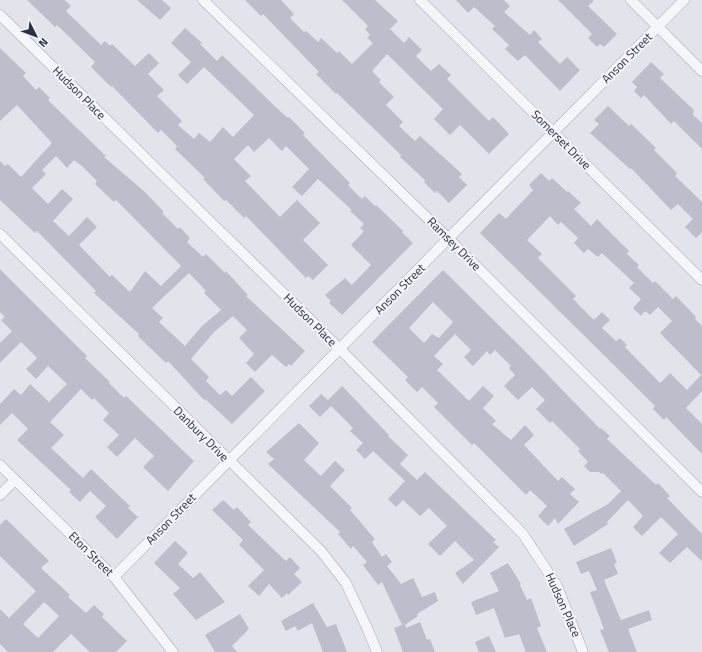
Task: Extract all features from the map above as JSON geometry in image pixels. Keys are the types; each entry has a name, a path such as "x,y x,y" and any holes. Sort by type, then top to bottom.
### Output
{"street":[{"name":"Ramsey Drive","path":"203,0 449,239 702,492"},
{"name":"Somerset Drive","path":"420,0 702,280"},
{"path":"631,0 702,71"},
{"name":"Anson Street","path":"114,577 684,0"},
{"name":"Hudson Place","path":"0,15 340,349 522,534 541,559 557,586 583,652"},
{"name":"Danbury Drive","path":"0,234 321,550 346,583 368,630 376,652"},
{"name":"Eton Street","path":"0,465 114,577 173,652"},
{"path":"0,495 15,480"}],"building":[{"path":"27,0 65,0 71,6 66,11 101,45 105,41 110,46 112,44 135,66 149,53 159,63 148,74 164,90 157,96 182,121 178,125 194,139 199,133 210,142 223,127 233,137 254,115 204,67 187,84 178,75 191,62 171,43 185,28 202,43 200,44 217,61 222,55 281,112 288,118 289,117 305,133 303,135 350,183 348,185 362,199 365,196 375,206 376,205 403,231 402,232 413,243 342,315 329,303 331,301 325,295 345,278 352,285 371,265 351,245 364,231 360,228 364,224 350,211 352,210 318,179 302,196 292,187 309,169 286,146 282,151 269,138 254,152 248,145 234,159 251,176 245,181 280,217 297,200 320,223 303,240 328,265 313,280 308,276 306,278 246,216 244,218 226,200 224,201 203,179 205,178 175,149 177,146 161,130 158,133 112,86 111,87 91,67 95,62 57,25 55,27"},
{"path":"137,0 162,0 171,8 160,20"},
{"path":"245,0 281,0 294,14 290,18 304,32 306,31 318,42 321,38 337,53 339,51 352,64 373,43 367,38 370,35 365,29 368,26 342,0 375,0 398,21 390,29 404,43 409,37 422,50 416,56 431,71 439,64 451,75 447,79 489,121 493,117 509,134 489,154 460,125 450,135 434,119 443,109 387,54 372,71 381,80 379,82 394,97 386,105 403,122 399,126 415,141 420,136 462,174 459,177 467,185 449,203 437,191 435,193 424,182 425,180 400,157 401,155 316,74 319,72 263,14 261,16"},
{"path":"456,0 504,0 510,6 504,12 530,35 534,30 542,39 538,42 560,64 567,57 580,70 560,91 525,55 518,61 505,49 509,45 492,29 495,26 474,7 468,13"},
{"path":"558,0 594,0 588,6 617,34 604,47 600,44 597,47 588,38 592,34"},
{"path":"0,48 26,73 23,76 36,90 39,87 50,98 48,100 106,156 104,157 145,192 164,212 162,213 178,229 180,227 190,238 187,242 203,257 206,254 225,273 226,271 248,295 246,296 305,351 291,366 289,364 286,367 272,355 255,372 246,363 254,354 239,338 247,330 233,316 214,332 191,359 209,377 206,381 220,395 226,390 232,396 251,377 265,391 232,424 205,399 204,400 168,361 166,363 138,336 139,334 94,293 96,291 37,231 35,233 0,200 0,161 5,166 8,164 21,177 52,143 17,105 0,121","holes":["56,156 67,168 74,160 83,167 97,181 95,184 114,202 116,200 181,266 161,286 145,271 130,292 112,275 110,277 79,245 97,227 87,217 69,236 53,221 73,199 62,189 48,204 32,188 46,174 42,170","189,273 206,291 204,293 221,310 201,327 185,346 159,322 163,318 152,308"]},
{"path":"651,62 664,74 660,78 694,110 693,115 702,123 702,149 674,121 671,124 644,95 641,98 634,91 637,87 632,82"},
{"path":"608,106 629,126 631,124 656,148 654,150 677,173 675,176 702,202 702,232 696,238 685,227 693,219 678,204 671,210 631,168 630,169 590,133 599,124 594,120"},
{"path":"541,173 549,181 552,178 567,192 568,191 581,203 574,209 591,226 597,219 629,251 627,254 639,265 637,267 653,283 655,281 673,299 676,296 696,317 695,319 702,326 702,391 686,408 702,424 702,454 666,417 664,420 653,409 655,406 480,233 499,213 506,219 533,190 529,185","holes":["550,216 558,225 561,222 578,238 574,243 584,253 588,249 598,257 602,253 634,283 629,288 641,299 633,308 641,316 645,311 650,315 658,307 672,321 660,333 701,375 687,390 670,373 660,383 625,347 627,345 620,338 616,341 602,328 610,320 602,312 594,320 573,299 576,296 538,258 542,254 527,240"]},
{"path":"0,269 87,356 85,358 124,398 126,396 194,461 168,491 143,467 154,456 135,438 117,457 107,447 119,435 103,420 109,413 94,398 92,400 81,389 50,422 64,435 51,448 83,478 91,469 130,506 128,508 138,517 117,539 95,517 106,506 90,491 80,502 69,492 71,490 17,440 28,429 12,413 0,425 0,404 14,389 21,395 30,384 49,402 67,384 48,366 36,379 26,369 37,358 21,342 0,363 0,343 12,331 1,320 5,317 0,312"},
{"path":"443,270 521,347 600,429 601,428 610,436 607,439 656,485 658,483 670,496 667,498 702,534 702,561 687,547 670,563 659,553 678,534 661,517 642,536 633,527 643,516 628,500 607,522 608,524 574,546 564,529 608,504 621,491 603,473 590,472 584,466 588,462 578,451 580,449 552,421 550,423 536,409 545,400 532,387 518,400 504,386 515,375 509,368 511,366 495,350 490,355 487,351 473,366 464,357 471,350 455,334 434,356 443,364 437,370 469,401 483,386 494,396 483,408 496,421 492,424 511,440 525,425 534,435 524,445 558,481 562,477 575,489 570,494 579,502 558,524 555,518 548,526 538,516 547,506 530,490 526,495 474,443 472,445 434,407 438,403 422,387 417,392 405,380 408,377 372,342","holes":["433,302 453,322 439,338 432,334 424,343 409,328"]},
{"path":"342,386 389,435 388,436 408,455 400,464 417,480 425,472 496,540 493,542 499,547 463,584 455,573 474,560 455,541 440,556 428,544 447,526 429,508 420,516 403,500 396,507 388,499 405,481 373,451 365,459 356,450 363,443 350,431 353,428 331,406 320,417 309,406 321,394 328,400"},
{"path":"299,423 319,443 304,460 321,476 335,461 345,470 330,486 352,508 350,510 375,539 372,542 382,557 386,554 392,562 387,566 401,584 413,578 422,597 435,592 438,601 417,614 418,616 405,625 406,628 420,622 427,640 430,639 435,652 403,652 394,628 402,625 382,582 378,585 363,565 367,562 353,546 351,549 338,534 340,532 268,464 274,459 266,452"},
{"path":"223,500 234,510 237,507 251,522 248,525 286,561 290,557 300,568 294,574 302,582 288,595 287,593 282,598 269,584 259,596 248,586 264,570 239,545 243,540 212,510"},
{"path":"6,519 49,561 41,568 70,595 68,597 86,613 94,605 104,614 102,617 127,641 116,652 90,652 71,634 53,652 8,652 0,644 0,609 9,618 36,591 0,556 0,525","holes":["44,602 59,616 38,638 23,624"]},
{"path":"175,541 188,553 178,564 193,578 200,572 225,602 196,620 173,594 180,588 154,563"},
{"path":"611,548 617,563 614,564 618,574 604,580 621,620 649,610 652,620 628,629 637,652 609,652 600,630 604,629 590,592 597,590 589,571 581,574 576,562"},
{"path":"508,563 521,584 520,585 527,600 531,598 541,626 537,628 547,652 526,652 519,634 505,638 494,608 476,615 471,602 499,591 490,573"},
{"path":"313,603 327,627 336,624 347,652 323,652 312,623 298,631 295,626 286,631 281,621"},
{"path":"240,614 249,629 232,646 237,652 215,652 205,635"},
{"path":"489,636 496,652 479,652 475,642"}]}
